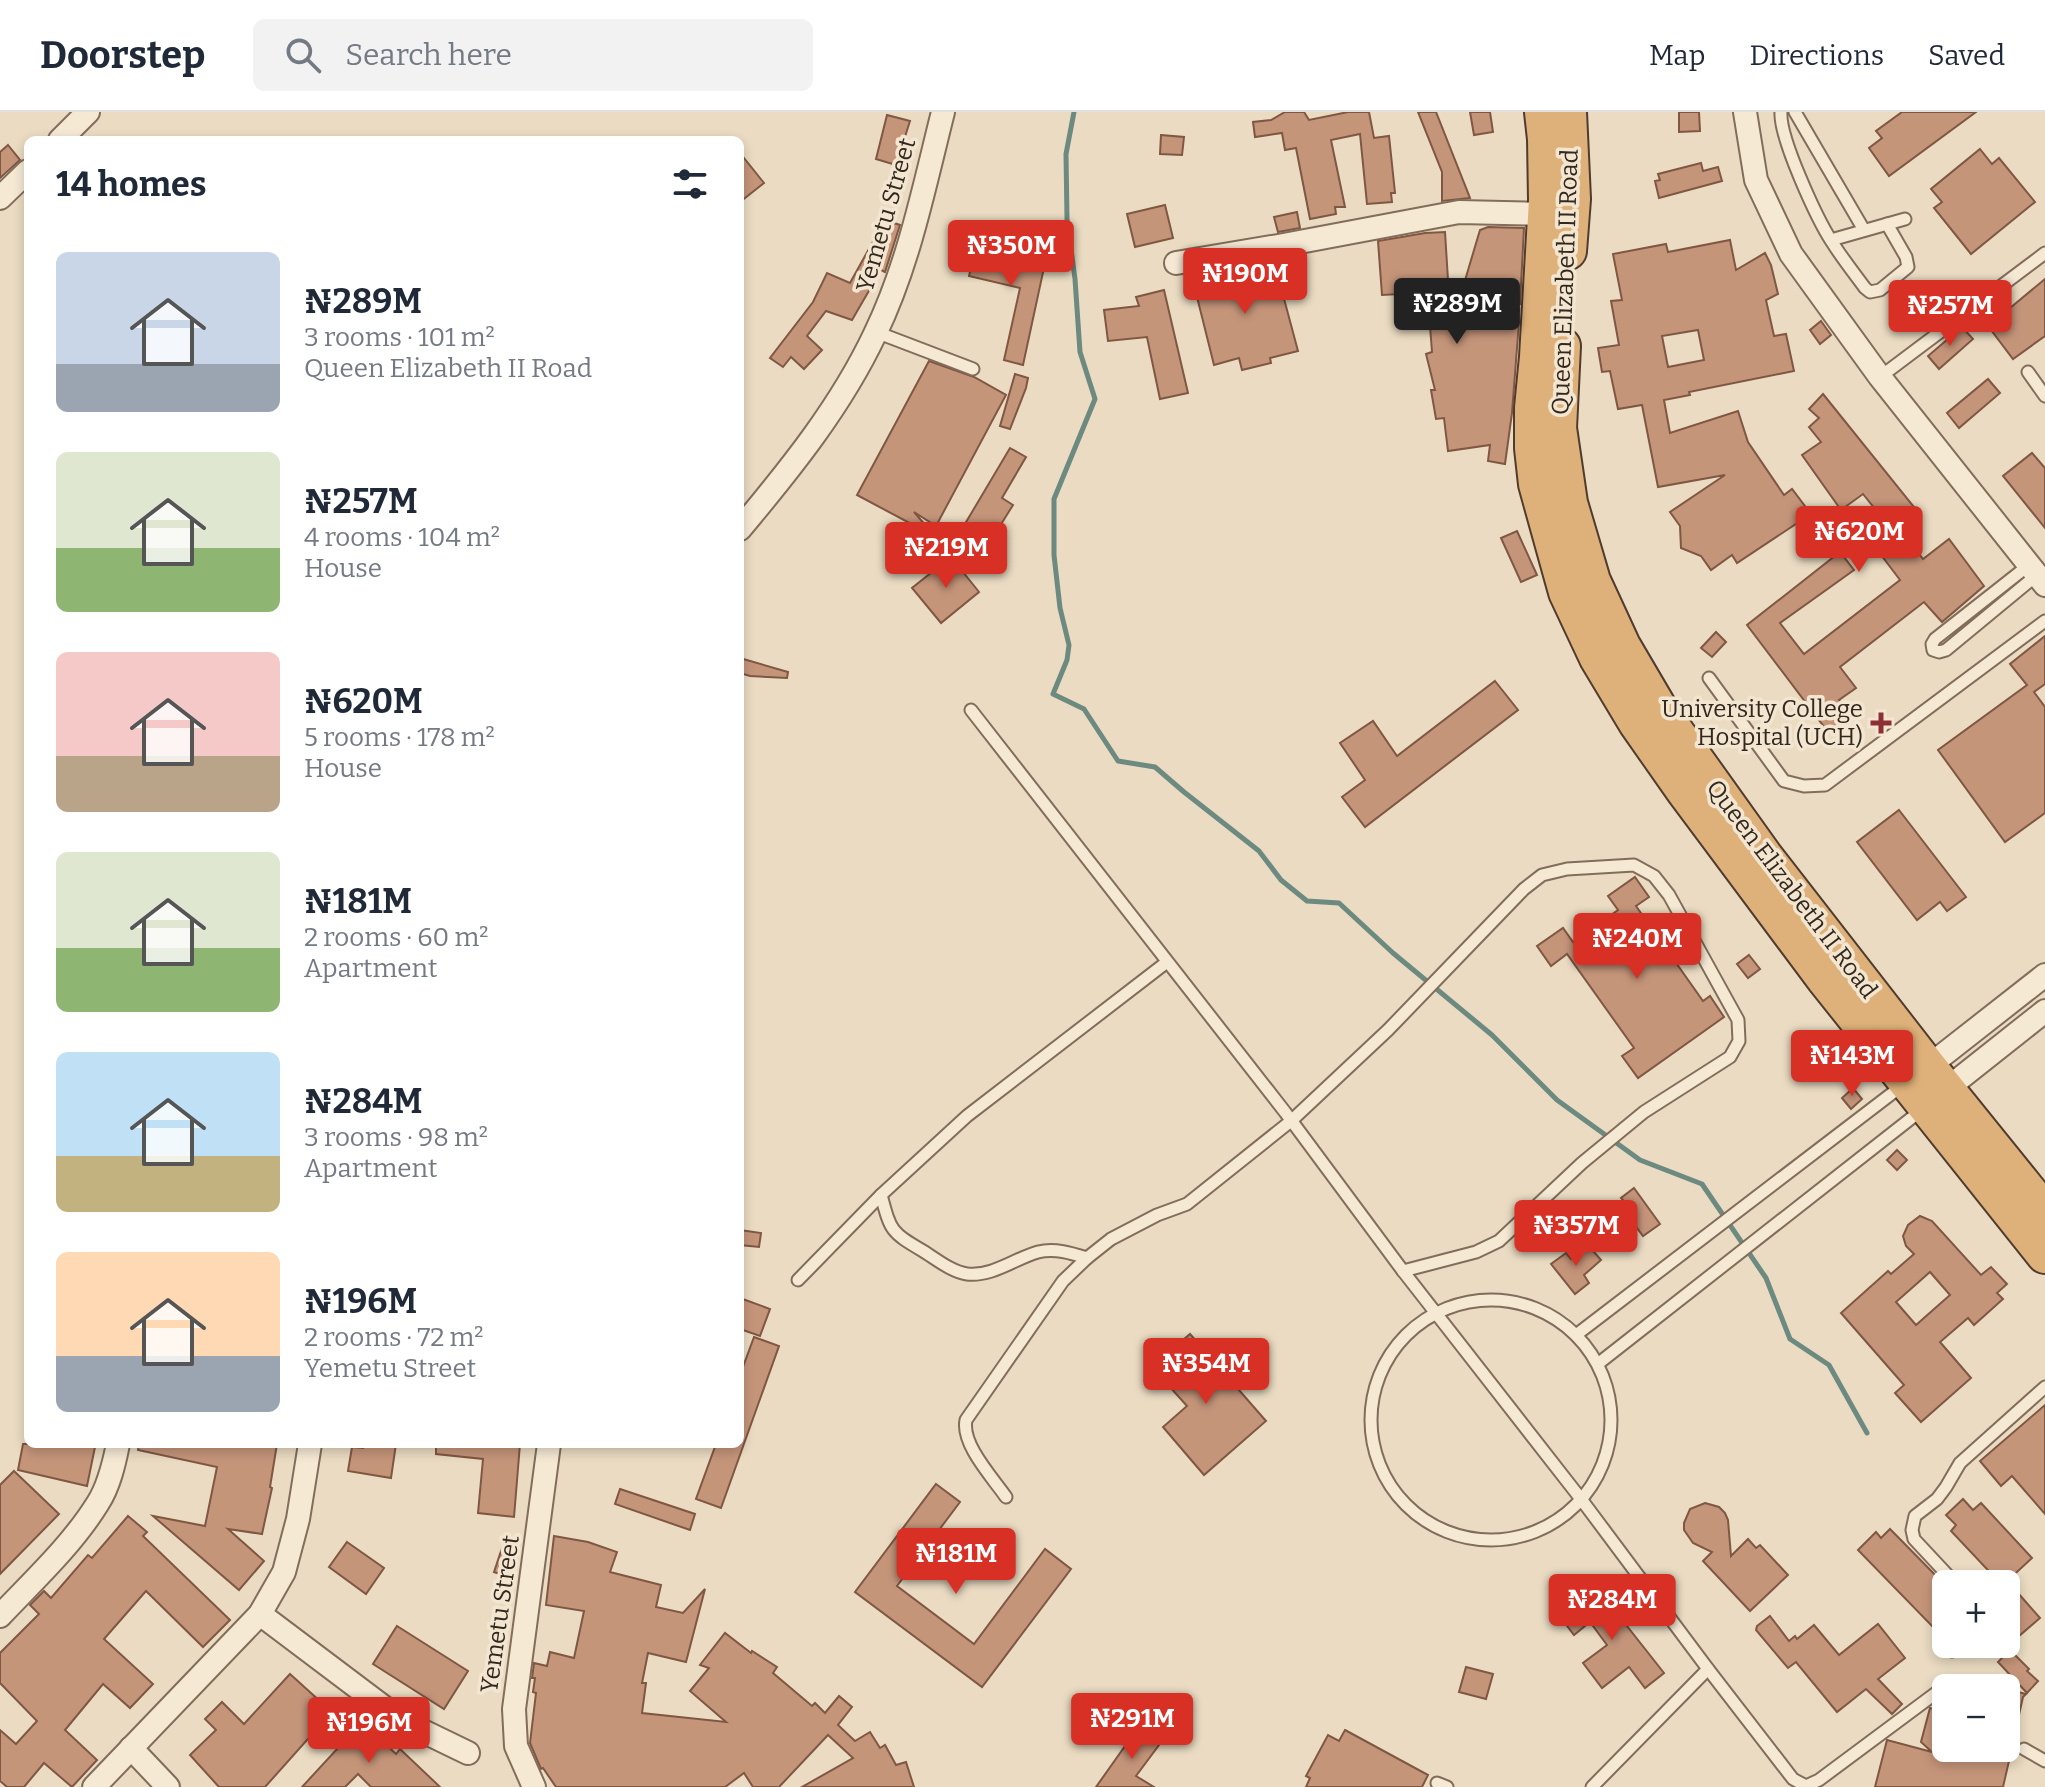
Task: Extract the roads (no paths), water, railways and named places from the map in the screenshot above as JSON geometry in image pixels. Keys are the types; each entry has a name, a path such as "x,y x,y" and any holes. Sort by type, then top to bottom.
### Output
{"highway":[{"name":"Queen Elizabeth II Road","path":"1543,112 1546,214 1533,448 1537,484 1567,592 1598,658 1637,723 1681,763 1764,856 2045,1255"},
{"name":"Queen Elizabeth II Road","path":"1568,112 1572,199 1558,428 1569,503 1592,581 1622,646 1659,709 1681,763"},
{"name":"Queen Elizabeth II Road","path":"1927,1086 2045,1212"}],"street":[{"path":"64,136 88,112"},
{"name":"Yemetu Street","path":"744,524 819,430 849,384 876,332 904,262 943,112"},
{"path":"1745,112 1756,180 1791,254 1880,377 2039,573"},
{"path":"0,198 24,175"},
{"path":"1176,263 1459,212 1546,214"},
{"path":"1927,1086 2045,975"},
{"path":"1927,1086 2045,1011"},
{"path":"0,1616 72,1539 100,1501 117,1448"},
{"path":"94,1787 260,1614 284,1572 298,1519 309,1448"},
{"name":"Yemetu Street","path":"534,1787 516,1746 514,1709 548,1448"},
{"path":"260,1614 402,1721 468,1753"},
{"path":"131,1748 168,1787"}],"lane":[{"path":"1781,112 1795,166 1831,240 1870,292 1875,293 1908,267 1906,257 1887,224"},
{"path":"1795,112 1864,230"},
{"path":"1831,240 1905,219"},
{"path":"1880,377 2045,253"},
{"path":"876,332 973,369"},
{"path":"2028,372 2045,396"},
{"path":"2039,573 1946,650 1933,650 1935,639 2039,573"},
{"path":"1709,678 1784,781 1804,786 1825,785 2045,621"},
{"path":"971,710 1291,1121 1793,1779 1806,1786 1819,1780 1932,1696"},
{"path":"1006,1497 968,1441 964,1430 966,1420 1063,1281 1087,1258 1111,1239 1157,1215 1187,1204 1291,1121 1388,1030 1524,889 1542,875 1567,869 1634,865 1654,876 1669,895 1738,1020 1739,1041 1730,1057 1644,1112 1582,1163 1499,1241 1476,1252 1403,1271"},
{"path":"798,1280 881,1195 967,1116 1167,962"},
{"path":"1576,1335 1734,1214 1927,1086"},
{"path":"1599,1363 1753,1242 1927,1086"},
{"path":"881,1195 889,1224 898,1237 967,1274 1001,1267 1039,1252 1058,1251 1087,1258"},
{"path":"1499,1299 1540,1310 1576,1335 1599,1363 1610,1395 1611,1433 1598,1476 1581,1499 1551,1523 1527,1535 1491,1541 1456,1536 1422,1519 1392,1488 1369,1441 1367,1407 1380,1370 1396,1347 1437,1314 1461,1304 1499,1299"},
{"path":"1943,1570 1914,1539 1915,1516 1937,1499 1967,1455 2045,1387"},
{"path":"1592,1787 1708,1669"},
{"path":"2024,1749 2045,1761"}],"waterway":[{"path":"1074,112 1066,154 1067,219 1080,352 1095,399 1054,499 1054,555 1060,608 1069,645 1067,660 1053,694 1084,709 1118,761 1155,767 1259,851 1281,880 1307,901 1339,903 1393,953 1492,1035 1557,1100 1640,1160 1702,1184 1766,1278 1790,1339 1829,1365 1867,1433"}],"place":[{"name":"University College Hospital (UCH)","path":"1881,723"}]}
